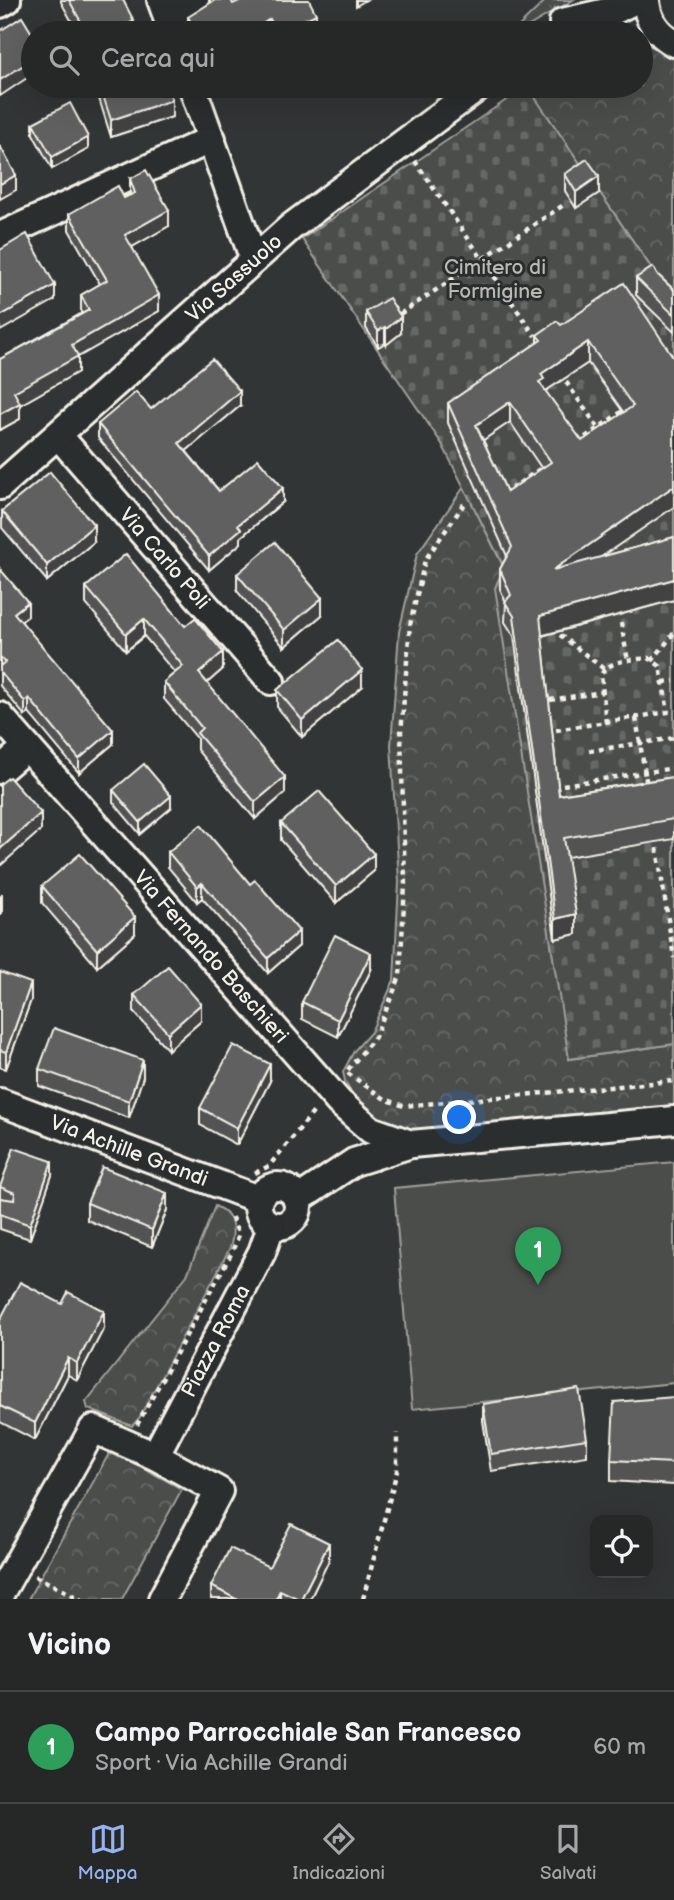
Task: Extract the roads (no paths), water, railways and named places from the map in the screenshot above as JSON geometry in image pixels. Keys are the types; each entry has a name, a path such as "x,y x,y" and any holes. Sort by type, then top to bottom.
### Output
{"street":[{"path":"0,4 7,0"},
{"path":"167,17 195,0"},
{"path":"564,21 587,0"},
{"path":"579,21 615,10 635,0"},
{"path":"646,0 651,21"},
{"path":"197,98 254,260"},
{"name":"Via Sassuolo","path":"0,486 319,204 464,98"},
{"path":"0,236 212,139"},
{"name":"Via Carlo Poli","path":"58,435 271,681"},
{"name":"Via Fernando Baschieri","path":"0,716 339,1102 371,1130 411,1144"},
{"path":"0,770 27,747"},
{"name":"Via Achille Grandi","path":"0,1102 258,1199"},
{"path":"297,1200 354,1162 411,1144 674,1120"},
{"path":"278,1186 290,1190 297,1200 294,1219 284,1226 271,1226 261,1218 257,1206 258,1199 266,1189 278,1186"},
{"name":"Piazza Roma","path":"155,1455 262,1252 271,1226"},
{"path":"0,1594 93,1429 155,1455 219,1491 162,1599"}],"place":[{"name":"Campo Parrocchiale San Francesco","path":"538,1285"}],"park label":[{"name":"Cimitero di Formigine","path":"495,279"}]}
